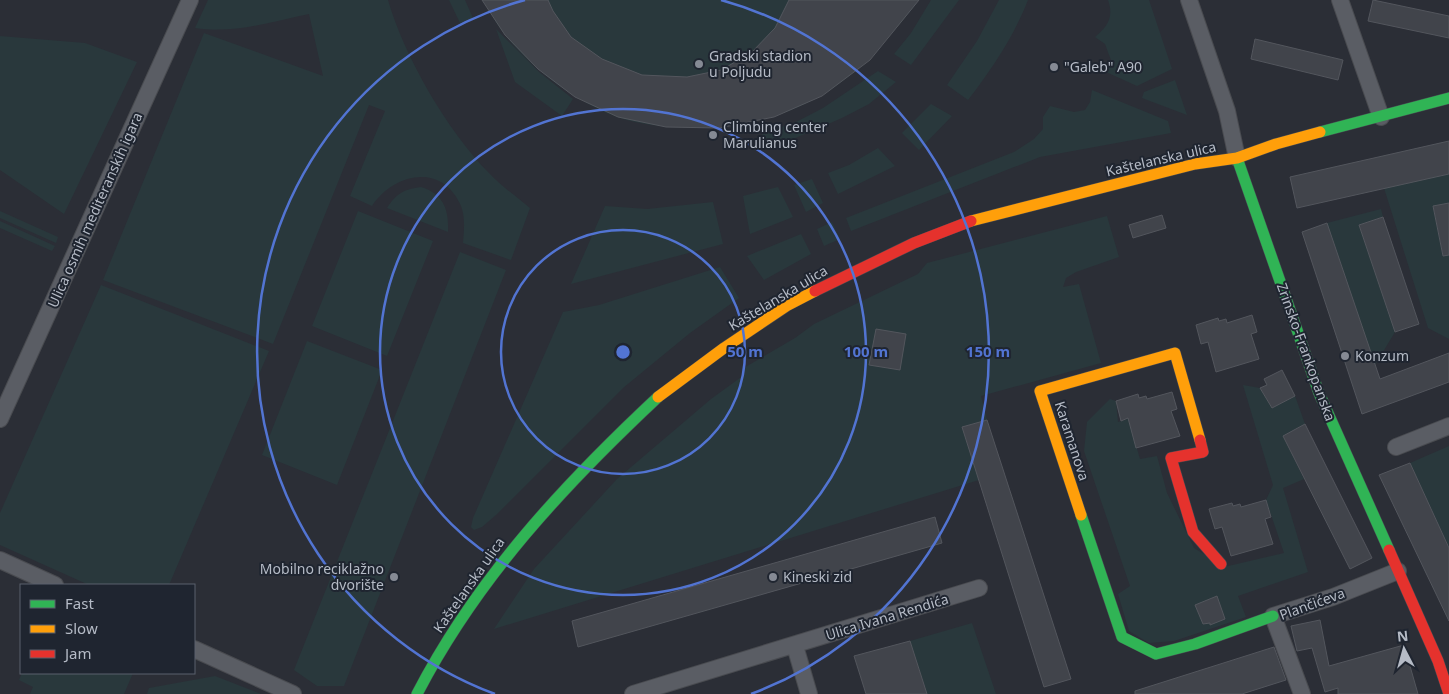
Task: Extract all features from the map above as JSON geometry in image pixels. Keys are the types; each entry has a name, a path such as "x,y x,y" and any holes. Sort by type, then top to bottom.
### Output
{"street":[{"name":"Ulica osmih mediteranskih igara","path":"0,419 190,0"},
{"name":"Zrinsko-Frankopanska","path":"1189,0 1227,111 1237,158 1319,393 1398,571 1444,659 1449,694"},
{"path":"1340,0 1381,117"},
{"name":"Kaštelanska ulica","path":"417,694 434,661 490,576 533,523 594,457 660,395 724,348 788,305 914,243 984,216 1196,164 1237,158 1276,144 1449,98"},
{"name":"Karamanova","path":"1221,564 1193,532 1171,458 1203,452 1175,352 1040,391 1122,637 1156,654 1195,644 1273,616"},
{"path":"1396,447 1449,426"},
{"path":"0,560 53,584"},
{"name":"Plančićeva","path":"1302,694 1273,616 1333,597 1398,571"},
{"name":"Ulica Ivana Rendića","path":"633,694 795,646 979,588"},
{"path":"795,646 809,694"},
{"path":"195,650 293,694"}],"shaded area":[{"path":"208,0 388,0 395,22 416,69 458,137 489,173 530,208 511,260 463,243 463,212 450,189 440,181 416,177 403,181 381,195 372,206 350,196 385,111 369,105 273,344 103,280 204,33 323,76 309,14 238,28 195,28"},
{"path":"449,0 465,0 473,18 460,23"},
{"name":"Gradski stadion u Poljudu","path":"482,0 918,0 906,17 871,56 849,76 825,93 800,106 774,116 745,123 716,127 684,127 633,122 601,110 570,93 542,72 516,48 502,31"},
{"path":"931,0 959,0 911,65 894,54 911,33"},
{"path":"999,0 1028,0 1002,52 968,100 947,85 977,41"},
{"path":"1108,0 1149,0 1172,69 1137,86 1106,72 1112,63 1105,44 1095,37 1109,21 1110,6"},
{"path":"496,29 539,72 573,99 562,116 515,82"},
{"path":"0,36 85,43 137,62 64,214 0,170"},
{"path":"878,71 896,82 869,104 786,142 768,146 762,134 798,121 823,108"},
{"path":"1175,80 1187,115 1142,98 1144,92"},
{"path":"1092,90 1168,121 1171,133 1040,157 851,231 846,218 1014,152 1034,139 1043,129 1043,117 1050,106 1074,112 1085,110 1090,102"},
{"path":"931,104 952,116 919,150 902,133"},
{"path":"878,148 895,166 838,194 828,173 849,165"},
{"path":"1449,174 1449,339 1428,328 1384,188"},
{"path":"812,179 823,203 806,212 794,185"},
{"path":"421,187 435,194 444,204 448,232 387,208 401,193"},
{"path":"778,187 793,217 750,234 743,196"},
{"path":"713,202 723,244 571,284 605,206 647,209"},
{"path":"1381,209 1383,217 1359,225 1395,332 1375,365 1327,223"},
{"path":"0,211 58,237 56,243 0,218"},
{"path":"358,211 433,241 387,356 312,326"},
{"path":"1107,216 1119,257 1076,272 1066,278 1063,287 1079,284 1101,363 981,396 987,420 962,427 979,480 494,629 534,569 617,479 711,399 744,375 742,369 795,338 814,324 918,274 927,263"},
{"path":"0,221 55,246 52,251 0,228"},
{"path":"832,222 840,239 824,246 817,229"},
{"path":"801,234 811,254 764,280 747,256"},
{"path":"460,252 506,270 344,686 317,686 294,670"},
{"path":"720,267 739,298 690,333 623,388 496,515 482,527 474,530 471,527 473,518 563,312 599,305"},
{"path":"101,285 269,351 169,584 87,584 0,545 0,513"},
{"path":"307,341 382,370 337,485 262,455"},
{"path":"1243,385 1260,388 1272,408 1295,396 1305,424 1283,436 1304,479 1283,488 1308,572 1238,596 1246,617 1174,641 1149,643 1129,631 1118,594 1130,586 1084,451 1087,422 1110,399 1116,401 1118,422 1131,418 1131,428 1140,459 1157,456 1167,493 1194,548 1224,567 1284,553 1266,500 1273,485"},
{"path":"1449,446 1449,548 1410,463"},
{"path":"972,623 996,694 927,694 910,641"},
{"path":"22,674 133,674 124,694 30,694 33,687 19,680"},
{"path":"215,676 261,694 147,694 149,688"}],"building":[{"name":"Gradski stadion u Poljudu","path":"482,0 548,0 553,11 571,37 602,59 642,75 687,77 721,70 751,53 775,28 789,0 919,0 870,60 822,96 774,117 719,128 666,127 618,117 575,97 538,69 505,35"},
{"path":"1373,0 1449,16 1449,38 1368,21"},
{"path":"1255,39 1343,60 1338,80 1251,59"},
{"path":"1449,141 1449,174 1297,208 1290,177"},
{"path":"1449,203 1449,255 1443,256 1433,206"},
{"path":"1162,215 1166,228 1133,238 1129,225"},
{"path":"1383,217 1419,324 1395,332 1359,225"},
{"path":"1327,223 1380,379 1449,353 1449,382 1362,414 1302,232"},
{"path":"1252,315 1257,332 1251,334 1259,359 1216,372 1208,342 1201,344 1196,325 1218,318 1219,321 1226,319 1227,323"},
{"path":"876,329 906,334 900,370 869,365"},
{"path":"1282,370 1295,396 1272,408 1260,388 1267,385 1264,379"},
{"path":"1172,392 1177,409 1171,411 1180,436 1136,448 1128,418 1121,421 1116,401 1138,394 1139,398 1146,396 1147,399"},
{"path":"987,420 1071,679 1044,687 962,427"},
{"path":"1305,424 1372,558 1350,569 1283,436"},
{"path":"1410,463 1449,548 1449,621 1379,475"},
{"path":"1266,500 1271,517 1265,519 1273,544 1231,556 1222,527 1215,529 1209,509 1232,503 1233,506 1240,504 1241,507"},
{"name":"Kineski zid","path":"935,517 942,543 578,647 572,621"},
{"path":"1217,596 1225,619 1210,625 1210,623 1203,624 1195,605"},
{"path":"1320,620 1329,666 1404,645 1418,694 1338,694 1338,688 1325,692 1312,648 1297,651 1291,626"},
{"path":"910,641 927,694 866,694 854,656"},
{"path":"1274,647 1286,680 1242,694 1135,694 1135,691"}],"traffic: fast":[{"path":"1320,132 1449,98"},
{"path":"1237,158 1319,393 1389,550"},
{"path":"417,694 467,611 525,535 589,464 658,397"},
{"path":"1081,515 1122,637 1156,654 1195,644 1273,616"}],"traffic: slow":[{"path":"971,221 1195,164 1237,158 1276,144 1320,132"},
{"path":"658,397 724,348 788,305 815,291"},
{"path":"1081,515 1040,391 1175,353 1200,440"}],"traffic: jam":[{"path":"815,291 914,243 971,221"},
{"path":"1200,440 1203,452 1171,458 1193,532 1221,564"},
{"path":"1389,550 1438,661 1449,694"}],"place":[{"name":"Gradski stadion u Poljudu","path":"699,64"},
{"name":"\"Galeb\" A90","path":"1054,67"},
{"name":"Climbing center Marulianus","path":"713,135"},
{"name":"Konzum","path":"1345,356"},
{"name":"Mobilno reciklažno dvorište","path":"394,577"},
{"name":"Kineski zid","path":"773,577"}]}
